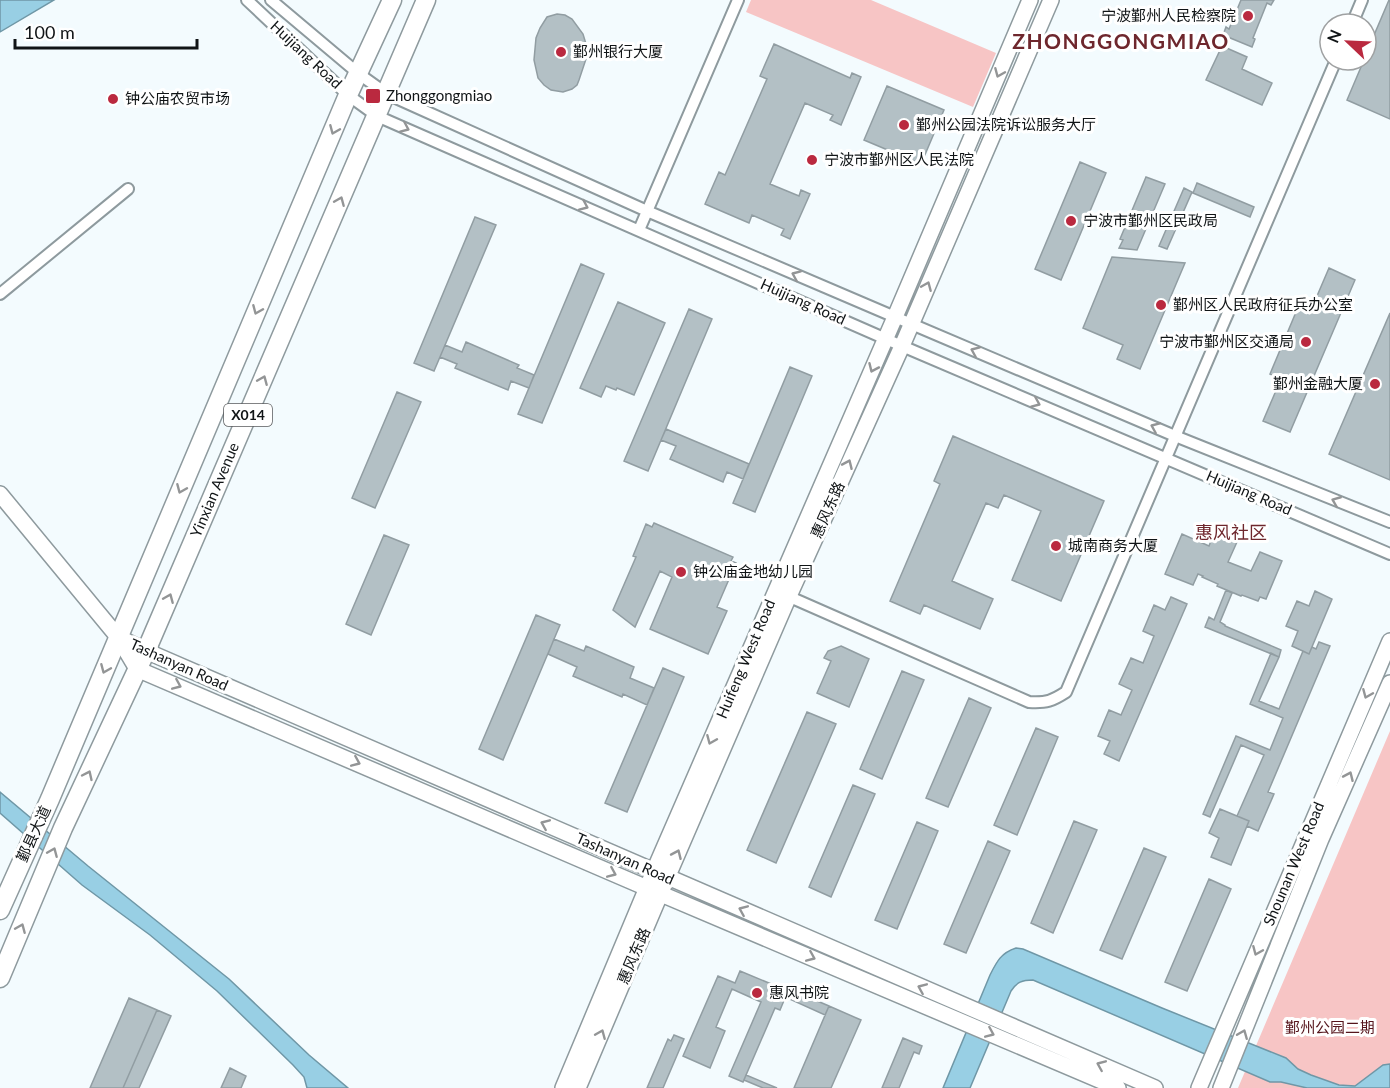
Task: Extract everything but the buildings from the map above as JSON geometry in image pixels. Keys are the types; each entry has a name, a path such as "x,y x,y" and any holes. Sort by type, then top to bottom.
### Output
{"main road":[{"name":"X014","path":"118,638 348,95 392,0"},
{"name":"Yinxian Avenue","path":"0,978 63,828 146,651 426,0"},
{"name":"鄞县大道","path":"0,910 50,800 118,638"}],"street":[{"name":"Huijiang Road","path":"247,0 348,95 377,116 902,345 1390,554"},
{"name":"Huijiang Road","path":"271,0 359,74 387,94 647,211 911,324 1175,436 1390,522"},
{"path":"639,231 738,0"},
{"name":"Huifeng West Road","path":"782,594 886,338 1030,0"},
{"name":"惠风东路","path":"578,1088 661,874 782,594 902,345 1051,0"},
{"path":"782,594 1029,702 1045,703 1066,692 1331,72"},
{"path":"0,294 128,189"},
{"path":"0,494 118,638"},
{"name":"Tashanyan Road","path":"118,638 1155,1088"},
{"name":"Tashanyan Road","path":"118,638 137,669 1119,1088"},
{"name":"Shounan West Road","path":"1199,1088 1390,640"},
{"name":"Shounan West Road","path":"1221,1088 1321,839 1390,683"},
{"path":"563,1088 654,891"}],"green space":[{"path":"751,0 871,0 996,53 973,107 746,12"},
{"name":"鄞州公园二期","path":"1390,731 1390,1088 1238,1088"}],"water":[{"path":"0,0 54,0 0,32"},
{"path":"0,792 229,979 309,1055 348,1088 307,1088 304,1077 293,1065 217,991 150,935 82,885 0,813"},
{"path":"1016,948 1286,1058 1298,1069 1339,1085 1355,1086 1383,1065 1390,1064 1390,1088 1307,1088 1270,1082 1033,980 1026,980 1015,985 1011,991 970,1088 943,1088 997,962 1003,955"}],"place":[{"name":"宁波鄞州人民检察院","path":"1248,16"},
{"name":"鄞州银行大厦","path":"561,52"},
{"name":"Zhonggongmiao","path":"373,96"},
{"name":"钟公庙农贸市场","path":"113,99"},
{"name":"鄞州公园法院诉讼服务大厅","path":"904,125"},
{"name":"宁波市鄞州区人民法院","path":"812,160"},
{"name":"宁波市鄞州区民政局","path":"1071,221"},
{"name":"鄞州区人民政府征兵办公室","path":"1161,305"},
{"name":"宁波市鄞州区交通局","path":"1306,342"},
{"name":"鄞州金融大厦","path":"1375,384"},
{"name":"城南商务大厦","path":"1056,546"},
{"name":"钟公庙金地幼儿园","path":"681,572"},
{"name":"惠风书院","path":"757,993"}],"district":[{"name":"ZHONGGONGMIAO","path":"1121,42"},
{"name":"惠风社区","path":"1231,533"}]}
